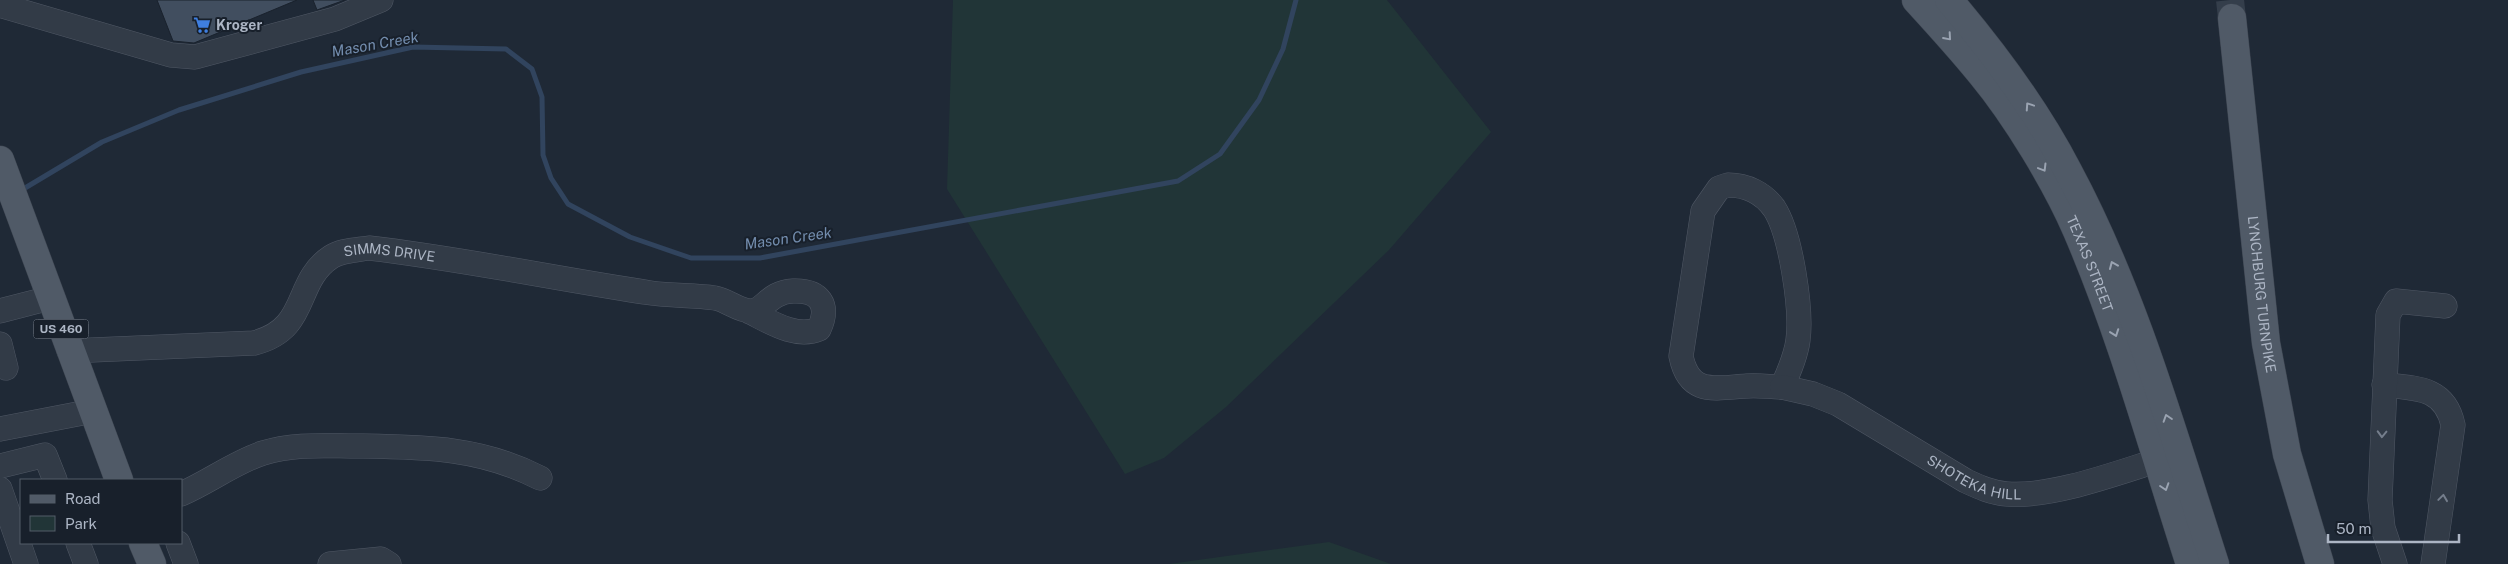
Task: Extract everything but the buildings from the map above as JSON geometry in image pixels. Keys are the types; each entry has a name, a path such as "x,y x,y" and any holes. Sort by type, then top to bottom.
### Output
{"main road":[{"name":"TEXAS STREET","path":"1916,0 1982,74 2010,113 2054,187 2080,240 2119,343 2215,564"},
{"name":"TEXAS STREET","path":"1949,0 2003,67 2037,117 2068,170 2119,279 2168,457 2190,564"},
{"name":"LYNCHBURG TURNPIKE","path":"2232,18 2266,344 2287,454 2320,564"},
{"name":"US 460","path":"0,160 69,351 119,479"},
{"path":"143,544 152,564"}],"street":[{"path":"1,0 3,6 143,47 171,55 195,56 335,19 381,0"},
{"name":"SHOTEKA HILL","path":"1782,387 1792,365 1798,340 1798,308 1796,283 1782,228 1774,209 1763,197 1740,185 1728,185 1719,188 1703,211 1680,356 1684,370 1690,380 1708,388 1782,387 1813,394 1838,404 1966,481 1985,490 2005,494 2027,495 2050,491 2168,457"},
{"name":"SIMMS DRIVE","path":"69,351 254,343 266,340 287,326 296,312 311,279 332,256 350,250 369,248 559,276 652,293 717,298 748,311"},
{"path":"0,311 50,298"},
{"path":"2395,564 2384,528 2380,500 2388,315 2396,302 2445,306"},
{"path":"0,344 6,368"},
{"path":"2384,386 2423,390 2439,398 2450,410 2453,425 2433,564"},
{"path":"0,428 93,411"},
{"path":"182,494 261,454 302,446 417,447 456,450 493,458 540,478"},
{"path":"0,466 45,455 54,479"},
{"path":"0,489 26,564"},
{"path":"78,544 86,564"},
{"path":"178,544 186,564"},
{"path":"330,564 381,559 389,564"}],"green space":[{"path":"953,0 1387,0 1491,132 1389,250 1226,407 1164,458 1125,474 947,189"},
{"path":"1329,542 1391,564 1169,564"}],"waterway":[{"name":"Mason Creek","path":"20,191 102,142 179,110 301,72 413,47 506,49 532,69 542,97 543,155 551,178 568,204 630,237 691,258 760,258 1178,181 1220,154 1259,100 1283,49 1296,0"}],"tunnel":[{"path":"2230,0 2232,18"}],"place":[{"name":"Kroger","path":"202,25"}]}
